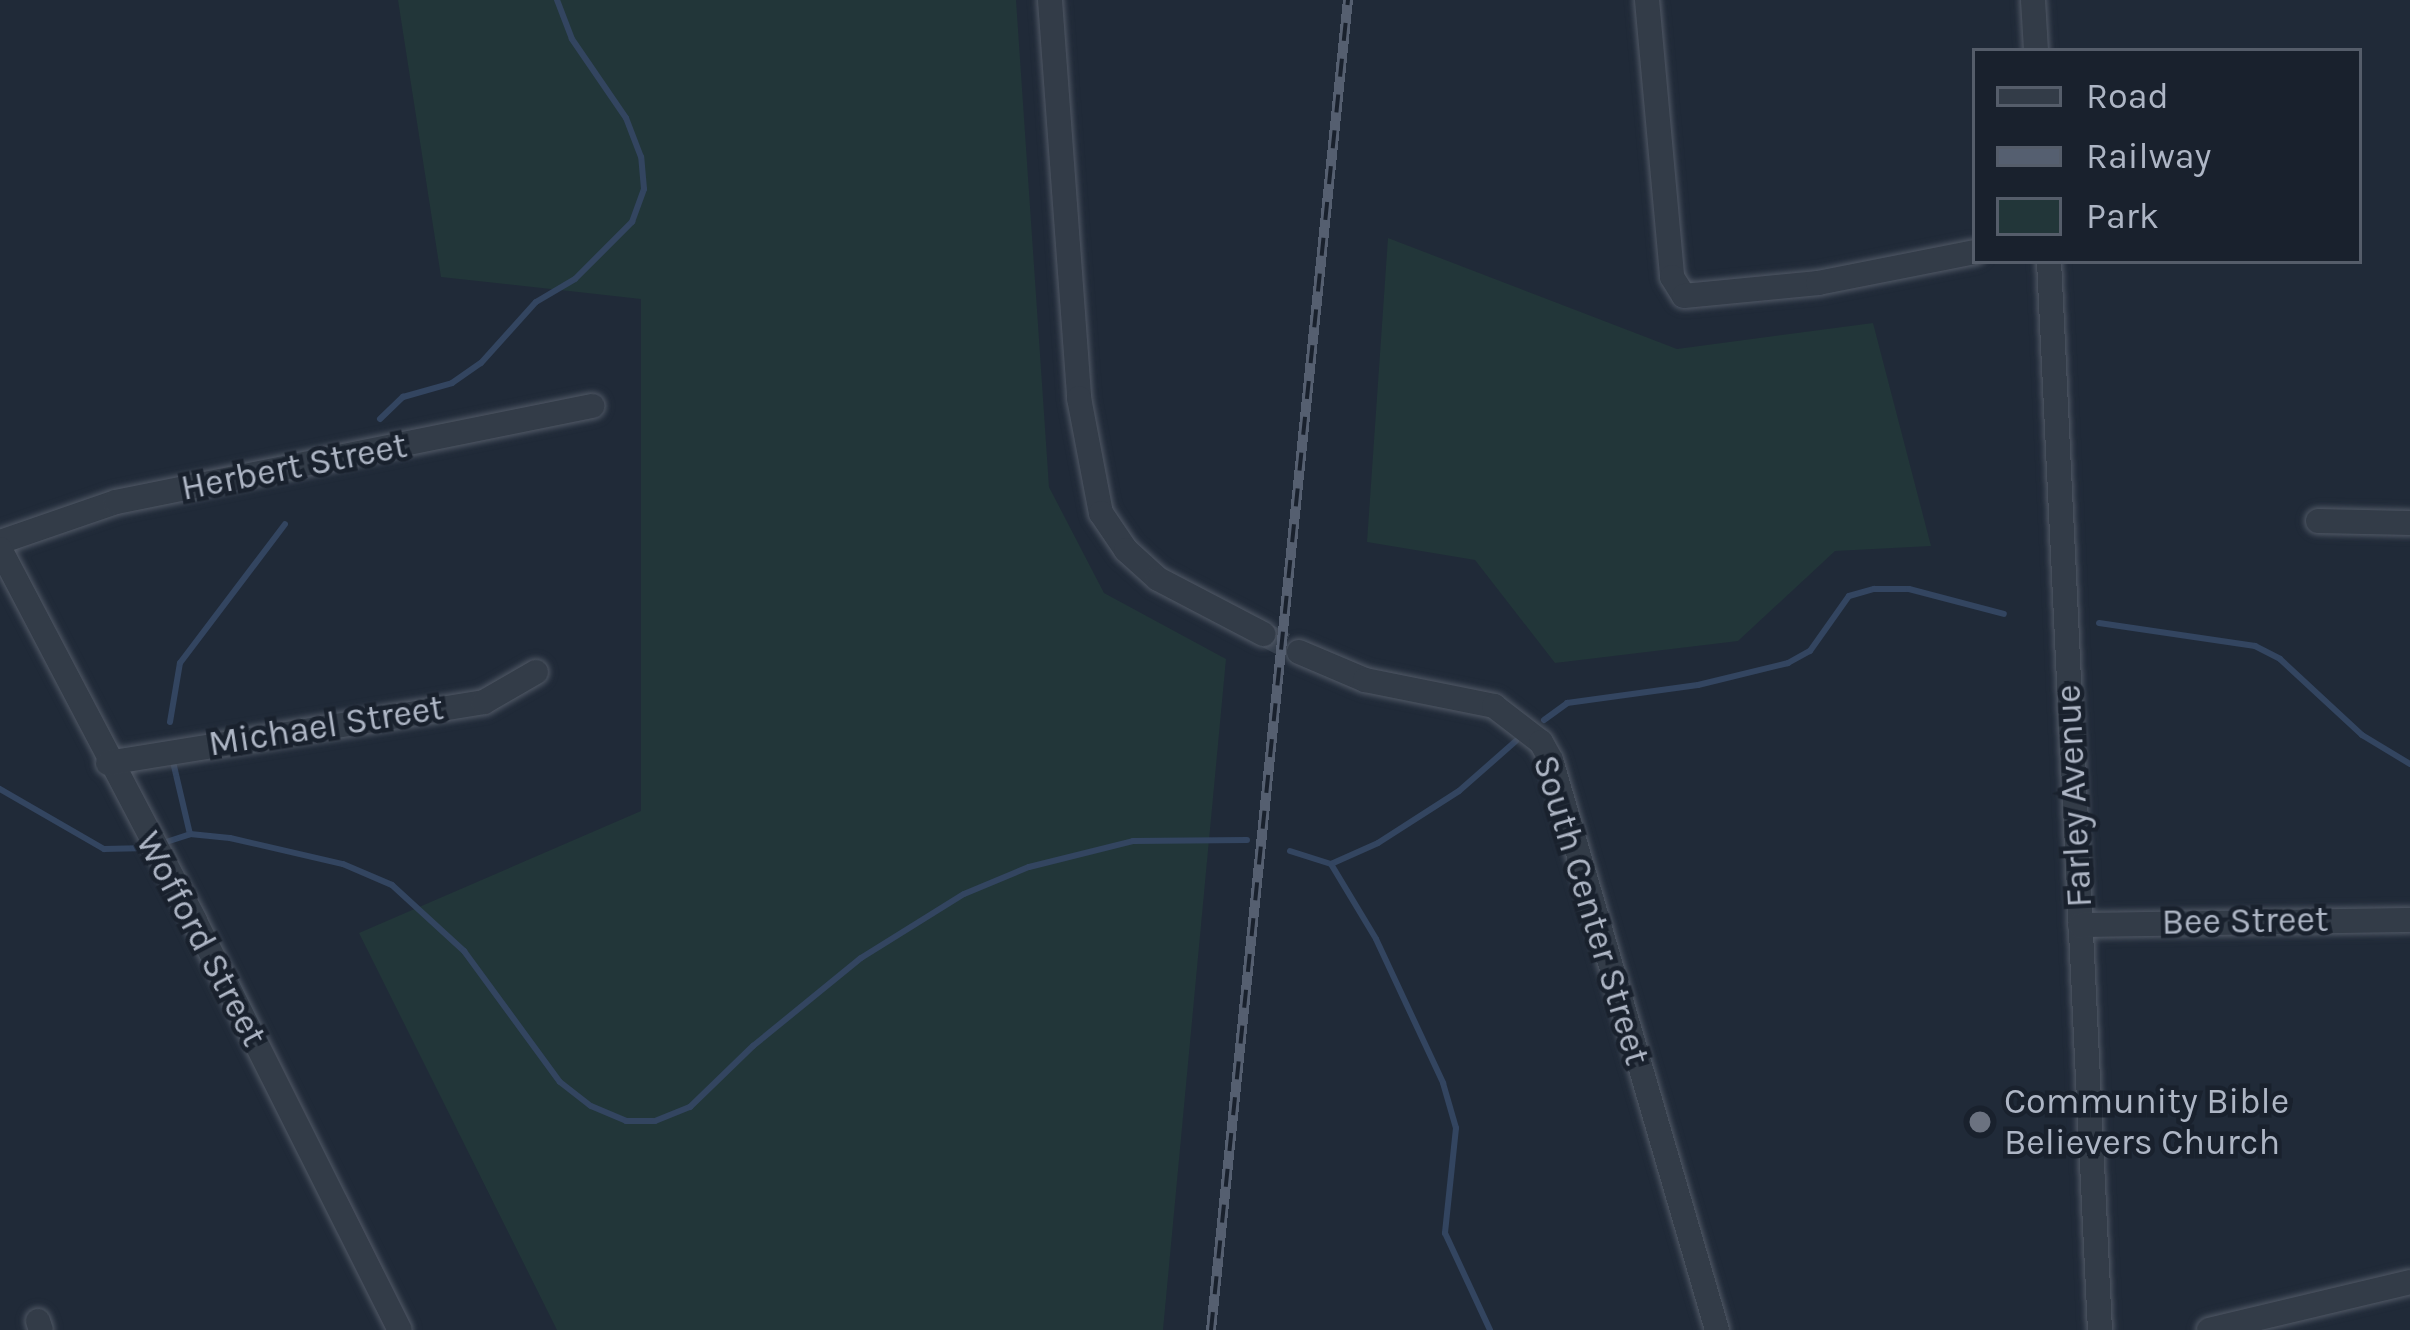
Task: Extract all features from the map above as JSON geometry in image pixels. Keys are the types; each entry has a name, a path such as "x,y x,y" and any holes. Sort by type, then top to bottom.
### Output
{"street":[{"path":"1050,0 1078,398 1101,513 1126,550 1158,579 1263,634"},
{"path":"1647,0 1672,277 1684,296 1818,283 1972,253"},
{"path":"2033,0 2036,48"},
{"name":"Farley Avenue","path":"2049,264 2099,1330"},
{"name":"Herbert Street","path":"0,545 116,502 592,406"},
{"path":"2318,521 2410,523"},
{"name":"Wofford Street","path":"0,545 400,1330"},
{"name":"South Center Street","path":"1299,652 1365,680 1493,706 1540,742 1551,760 1718,1330"},
{"name":"Michael Street","path":"108,763 484,703 536,672"},
{"name":"Bee Street","path":"2080,925 2410,920"},
{"path":"2210,1330 2410,1282"}],"green space":[{"path":"398,0 1016,0 1049,487 1104,593 1226,659 1163,1330 557,1330 359,933 641,811 641,299 441,277"},
{"path":"1388,238 1677,349 1873,323 1931,546 1835,551 1738,641 1555,663 1475,560 1367,542"}],"waterway":[{"path":"380,419 403,397 452,383 481,363 536,302 575,279 632,222 644,189 641,157 626,118 572,39 557,0"},
{"path":"170,722 180,663 285,524"},
{"path":"1544,720 1567,703 1698,685 1788,663 1810,651 1849,596 1874,589 1909,589 2004,614"},
{"path":"2099,623 2255,646 2280,659 2362,735 2410,764"},
{"path":"1290,851 1331,864 1378,843 1459,791 1516,741"},
{"path":"174,766 190,834"},
{"path":"0,789 104,849 148,848"},
{"path":"160,844 190,834 230,838 343,864 392,885 464,951 560,1082 591,1106 626,1121 655,1121 690,1107 753,1046 861,958 964,894 1029,867 1133,841 1247,840"},
{"path":"1331,864 1376,939 1443,1083 1456,1128 1445,1233 1490,1330"}],"tunnel":[{"path":"1263,634 1299,652"}],"railway":[{"path":"1211,1330 1348,0"}],"place":[{"name":"Community Bible Believers Church","path":"1980,1122"}]}
